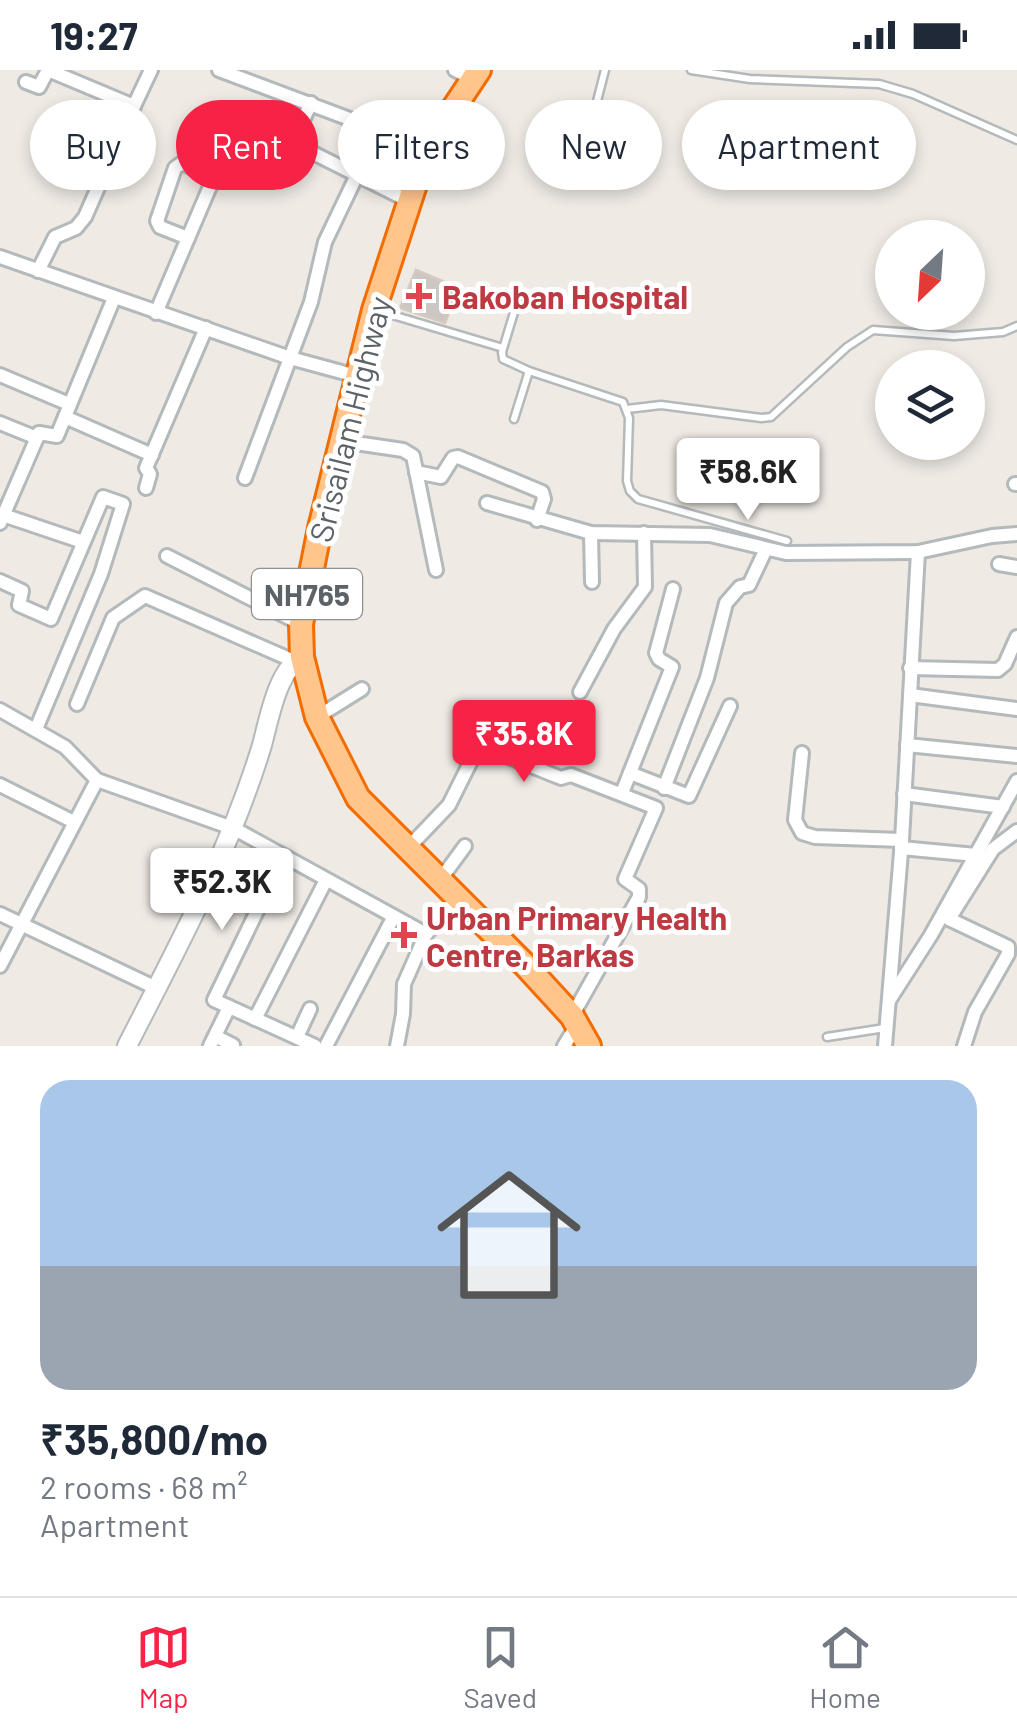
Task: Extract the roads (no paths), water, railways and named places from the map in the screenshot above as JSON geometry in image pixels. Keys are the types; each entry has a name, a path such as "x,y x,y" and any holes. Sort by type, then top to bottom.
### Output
{"highway":[{"name":"Srisailam Highway","path":"454,100 469,73"},
{"name":"Srisailam Highway","path":"413,190 374,310 320,528 298,659 317,717 358,798 459,897 574,1020 590,1046"}],"main road":[{"path":"127,1046 235,829 273,700 298,659"}],"street":[{"path":"137,100 151,70"},
{"path":"219,70 244,74 304,100"},
{"path":"26,82 38,88 53,71 120,100"},
{"path":"176,168 157,222 160,227 188,238"},
{"path":"38,271 54,237 76,228 97,190"},
{"path":"156,313 208,190"},
{"path":"245,478 311,302 325,242 350,190"},
{"path":"387,190 409,201"},
{"path":"0,257 290,358 360,377"},
{"path":"83,542 2,519 40,432 56,436 114,298"},
{"path":"146,488 150,474 146,468 206,328"},
{"path":"0,375 152,455"},
{"path":"0,423 37,438"},
{"path":"342,441 407,451 413,456 436,570"},
{"path":"416,472 440,476 458,457 542,492 544,499 537,520"},
{"path":"0,580 22,591 19,605 51,619 104,497 123,504 101,574 36,728"},
{"path":"486,503 591,533 710,535 786,553 918,552 1017,534"},
{"path":"591,533 592,582"},
{"path":"580,692 614,629 645,586 644,533"},
{"path":"664,788 708,678 726,603 749,584 766,549"},
{"path":"885,1046 902,844 918,552"},
{"path":"167,556 301,624"},
{"path":"999,564 1017,567"},
{"path":"622,793 672,666 656,653 674,590"},
{"path":"78,704 112,618 145,596 298,659"},
{"path":"910,668 998,670 1017,637"},
{"path":"317,717 362,689"},
{"path":"910,695 1017,709"},
{"path":"630,773 689,796 730,706"},
{"path":"0,710 65,747 97,780 235,829 426,934"},
{"path":"407,848 449,805 480,745 561,778 571,774 656,808 625,879 639,889 639,897 564,1046"},
{"path":"907,745 1017,756"},
{"path":"802,753 795,820 802,833 976,855"},
{"path":"0,966 97,780"},
{"path":"888,1001 931,935 1017,781"},
{"path":"0,785 74,822"},
{"path":"904,794 1002,807"},
{"path":"931,935 949,920 993,849 1017,830"},
{"path":"440,880 465,846"},
{"path":"283,857 214,998 315,1046"},
{"path":"254,1019 326,880"},
{"path":"397,1046 404,984 426,934 459,897"},
{"path":"0,914 156,988"},
{"path":"326,1046 393,918"},
{"path":"949,920 1008,947 1008,954 975,1012 964,1046"},
{"path":"229,1006 213,1041 233,1045"},
{"path":"297,1037 310,1009"}],"lane":[{"path":"597,100 605,70"},
{"path":"692,70 750,79 879,84 914,94 1017,140"},
{"path":"519,296 502,359 529,372 612,396 628,409 661,405 772,417 847,346 874,330 954,336 1003,332 1017,326"},
{"path":"374,310 502,348"},
{"path":"514,419 529,372"},
{"path":"628,409 627,481 638,500 788,541"},
{"path":"828,1038 886,1028"}],"place":[{"name":"Bakoban Hospital","path":"419,296"},
{"name":"Urban Primary Health Centre, Barkas","path":"404,935"}]}
